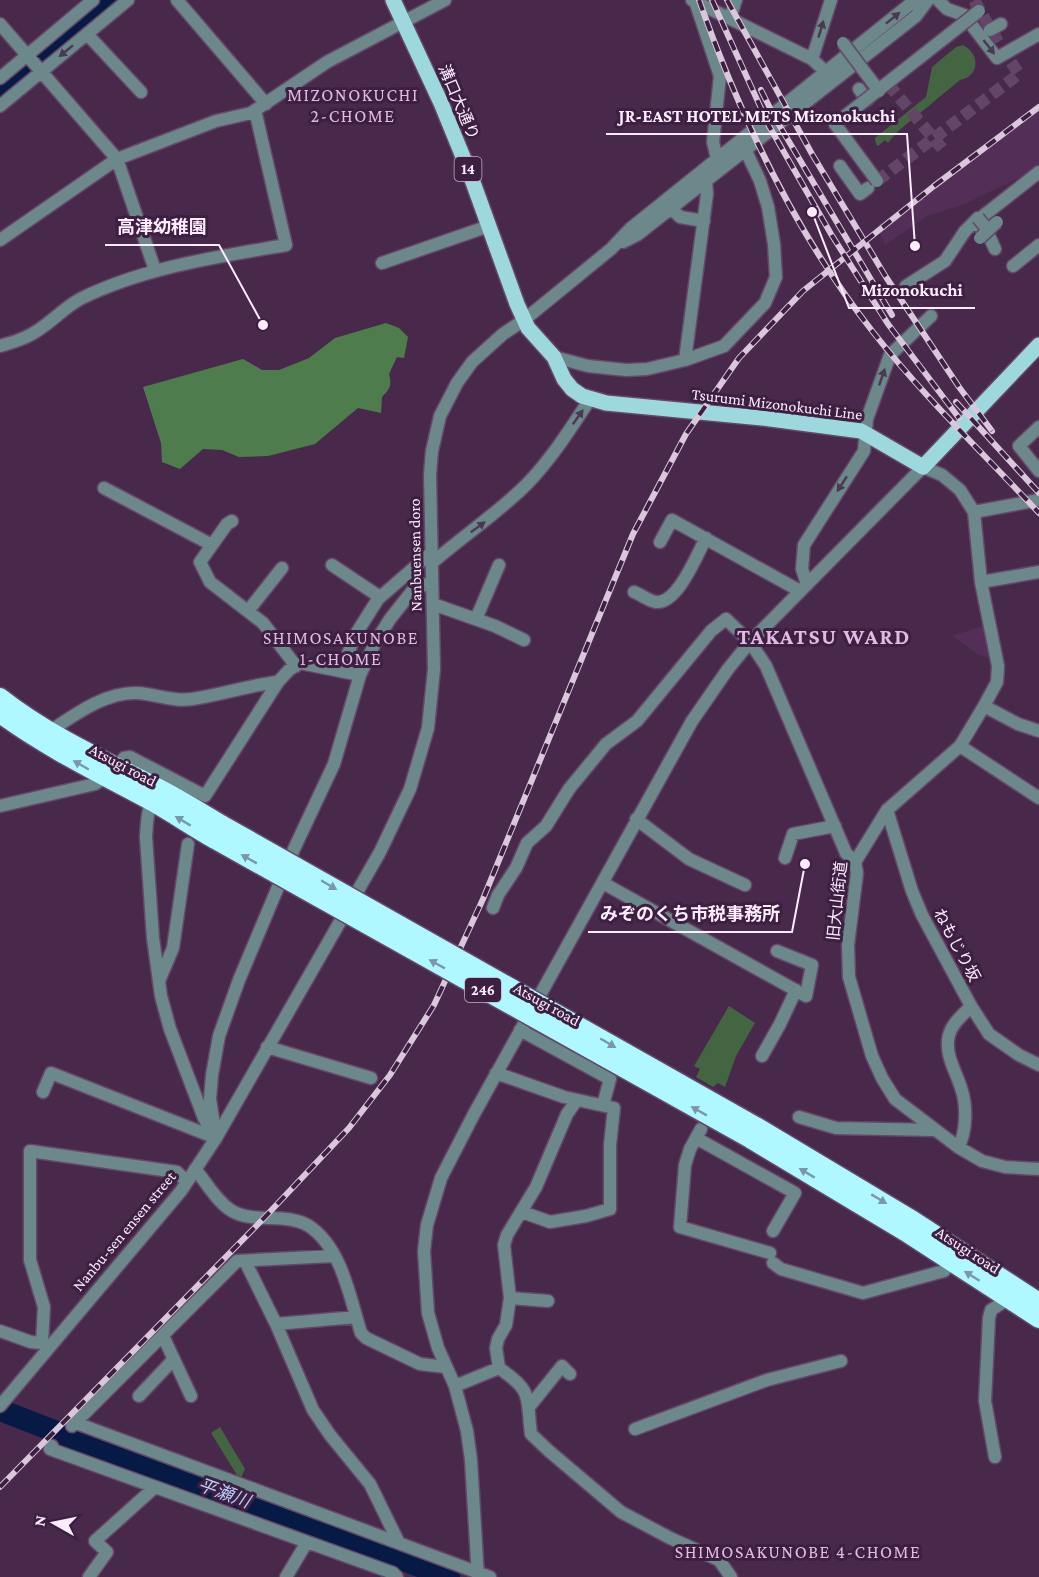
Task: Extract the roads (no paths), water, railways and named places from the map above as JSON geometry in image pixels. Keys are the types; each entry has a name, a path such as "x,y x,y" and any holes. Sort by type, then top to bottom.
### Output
{"highway":[{"name":"Atsugi road","path":"0,697 110,772"},
{"name":"Atsugi road","path":"0,714 29,735 155,795 753,1133 913,1220 1039,1302"},
{"name":"Atsugi road","path":"753,1133 1039,1319"}],"main road":[{"name":"溝口大通り","path":"393,0 441,103 480,198 524,320"},
{"name":"Tsurumi Mizonokuchi Line","path":"524,320 528,328 554,357 568,384 577,393 591,399 622,405 762,418 866,433 923,467"},
{"path":"923,467 1039,345"}],"street":[{"path":"0,106 33,64 93,0"},
{"path":"0,78 33,64 87,34 128,0"},
{"path":"0,346 28,337 80,299 155,270 286,245 261,107 177,0"},
{"path":"0,240 117,159 216,121 261,107 327,62 445,0"},
{"path":"730,18 736,0"},
{"path":"812,59 831,0"},
{"name":"Nanbuensen doro","path":"611,249 636,235 672,208 745,149 909,5 920,0"},
{"name":"Nanbuensen doro","path":"252,1072 380,852 410,789 425,739 432,701 434,669 430,463 440,416 457,383 472,362 503,333 524,320 611,249 631,228 717,159 830,75 916,16 928,0"},
{"path":"938,0 946,9 964,15 997,57 1039,34"},
{"path":"693,1 812,59 830,75"},
{"path":"693,1 720,76 713,142 717,159"},
{"path":"840,166 860,194 872,184 835,124 979,11"},
{"path":"0,24 117,159 155,270"},
{"path":"87,34 141,92"},
{"path":"840,45 843,43 879,91"},
{"path":"858,89 867,100"},
{"path":"554,357 588,366 626,370 647,369 685,360 724,346 765,303 776,277 768,207 760,181 745,149"},
{"path":"995,249 990,238 977,224 978,220 1039,172"},
{"path":"685,360 704,221 707,194 705,181"},
{"path":"672,208 680,217 704,221"},
{"path":"906,286 945,261 965,231 978,218 988,230"},
{"path":"382,263 489,226"},
{"path":"1013,266 1039,245"},
{"path":"804,588 802,569 804,545 864,451 867,419 890,355 931,316"},
{"path":"342,671 354,637 380,597 499,510 526,484 556,449 591,399"},
{"path":"1038,433 1020,447 1039,471"},
{"path":"478,1574 467,1431 455,1386 446,1367 428,1313 424,1251 427,1225 441,1178 496,1073 692,721 750,642 923,467"},
{"name":"旧大山街道","path":"923,467 942,475 960,490 974,512 981,582 998,666 997,682 960,746 887,810 855,862 857,873 848,945 849,977 872,1056 882,1078 896,1099 958,1147 982,1161 1005,1167 1039,1169"},
{"path":"104,488 212,545"},
{"path":"974,512 1039,500"},
{"path":"660,542 672,520 804,588"},
{"path":"231,521 200,562 210,582 263,623 296,666"},
{"path":"634,591 655,602 665,600 677,590 706,538"},
{"path":"332,565 380,597"},
{"path":"476,620 499,565"},
{"path":"248,611 282,568"},
{"path":"981,582 1039,572"},
{"path":"216,1138 210,1099 212,1075 219,1036 239,980 289,860 334,764 360,675 390,619 413,590 432,582"},
{"path":"433,604 524,640"},
{"path":"493,908 498,895 516,868 527,843 546,826 569,789 606,744 637,721 711,631 726,620 750,642 766,666 846,853 855,862"},
{"path":"0,806 95,784 124,758 130,757 205,796 278,682 289,670 300,663 360,675"},
{"path":"50,731 73,715 116,694 138,693 190,700 256,684 278,682"},
{"path":"984,706 1018,724 1039,731"},
{"path":"960,746 1039,798"},
{"path":"155,795 147,819 147,859 159,982 170,1029 204,1118 216,1138"},
{"name":"ねもじり坂","path":"887,810 922,915 971,1006 989,1034 1019,1055 1039,1065"},
{"path":"636,819 689,859 745,885"},
{"path":"784,858 793,834 835,826"},
{"path":"159,982 172,948 188,844"},
{"path":"603,883 806,996 812,965 777,951"},
{"path":"762,1056 796,990"},
{"path":"958,1147 964,1138 963,1097 947,1046 954,1024 971,1006"},
{"path":"520,1030 610,1079 603,1105"},
{"path":"267,1047 371,1078"},
{"name":"Nanbu-sen ensen street","path":"3,1399 45,1346 187,1182 216,1138 252,1072"},
{"path":"43,1092 51,1073 216,1138"},
{"path":"496,1073 577,1100 614,1108 610,1145 609,1209 586,1216 550,1222 522,1212"},
{"path":"577,1100 567,1114 536,1187 507,1235 504,1245 510,1298 506,1325 496,1348 499,1368 525,1389 530,1407 531,1434 621,1512 719,1560 730,1577"},
{"path":"799,1117 836,1128 935,1130"},
{"path":"773,1231 795,1193 698,1134 685,1165 680,1227 771,1259 781,1269 863,1293 944,1271 951,1262"},
{"path":"0,1331 45,1346 44,1307 30,1260 30,1151 177,1172 187,1182"},
{"path":"195,1168 230,1210 243,1215 299,1222 317,1233 333,1256 366,1338 420,1364 446,1367"},
{"path":"333,1256 237,1261 74,1424 398,1541 490,1577"},
{"path":"245,1261 276,1324 313,1410 370,1484 398,1541"},
{"path":"510,1298 548,1301"},
{"path":"995,1457 985,1401 989,1318 991,1310 1008,1299"},
{"path":"276,1324 356,1317"},
{"path":"163,1336 191,1396"},
{"path":"139,1396 174,1359"},
{"path":"635,1429 767,1380 841,1361"},
{"path":"530,1407 562,1366 570,1374"},
{"path":"455,1386 499,1368"},
{"path":"52,1446 50,1449 393,1573 397,1577"},
{"path":"89,1577 107,1552 95,1541 155,1487"},
{"path":"286,1577 307,1542"}],"waterway":[{"path":"0,92 109,0"},
{"name":"平瀬川","path":"0,1410 449,1577"}],"tunnel":[{"path":"877,181 1019,74 974,0"},
{"path":"888,84 945,152"}],"railway":[{"path":"699,0 733,88 772,174 819,255 892,356 1039,513"},
{"path":"712,0 769,126 831,234 888,324 959,418"},
{"path":"727,0 812,154 886,277 959,387 992,431"},
{"path":"761,90 775,118 892,315"},
{"path":"0,1487 265,1217 349,1128 390,1075 434,1005 483,899 633,534 686,434 739,358 803,291 934,186 1039,107"},
{"path":"956,402 1039,493"}],"place":[{"name":"Mizonokuchi","path":"812,212"},
{"name":"JR-EAST HOTEL METS Mizonokuchi","path":"915,246"},
{"name":"高津幼稚園","path":"263,325"},
{"name":"みぞのくち市税事務所","path":"805,864"}],"district":[{"name":"MIZONOKUCHI 2-CHOME","path":"353,106"},
{"name":"TAKATSU WARD","path":"824,636"},
{"name":"SHIMOSAKUNOBE 1-CHOME","path":"341,648"},
{"name":"SHIMOSAKUNOBE 4-CHOME","path":"798,1552"}]}
